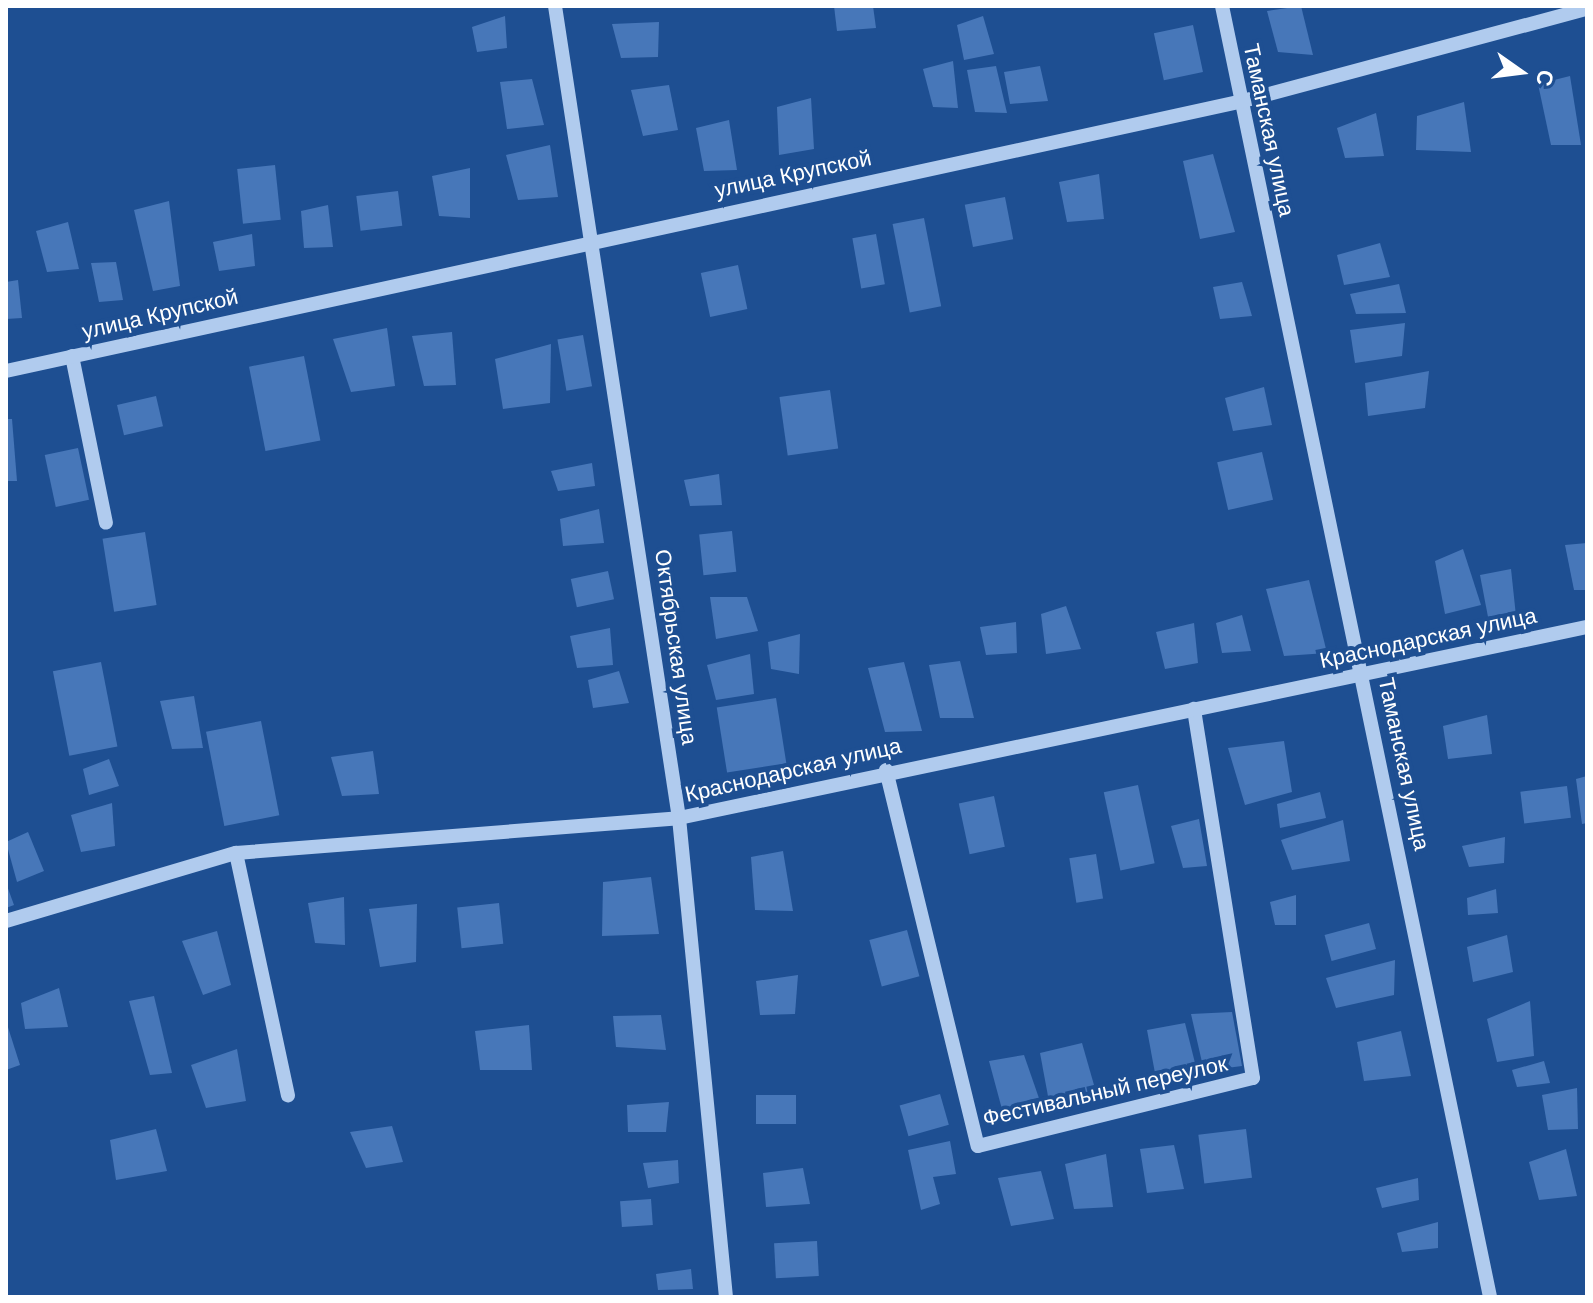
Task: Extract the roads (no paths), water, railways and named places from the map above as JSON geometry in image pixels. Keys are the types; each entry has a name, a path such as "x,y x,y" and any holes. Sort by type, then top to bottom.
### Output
{"street":[{"name":"Октябрьская улица","path":"555,6 679,818 726,1297"},
{"name":"Таманская улица","path":"1222,6 1239,102 1363,674 1490,1297"},
{"name":"улица Крупской","path":"6,371 593,239 1239,102 1587,9"},
{"path":"72,356 106,523"},
{"name":"Краснодарская улица","path":"6,921 236,853 679,818 886,770 1587,627"},
{"name":"Фестивальный переулок","path":"886,770 978,1146 1253,1078 1194,709"},
{"path":"236,853 288,1095"}]}
